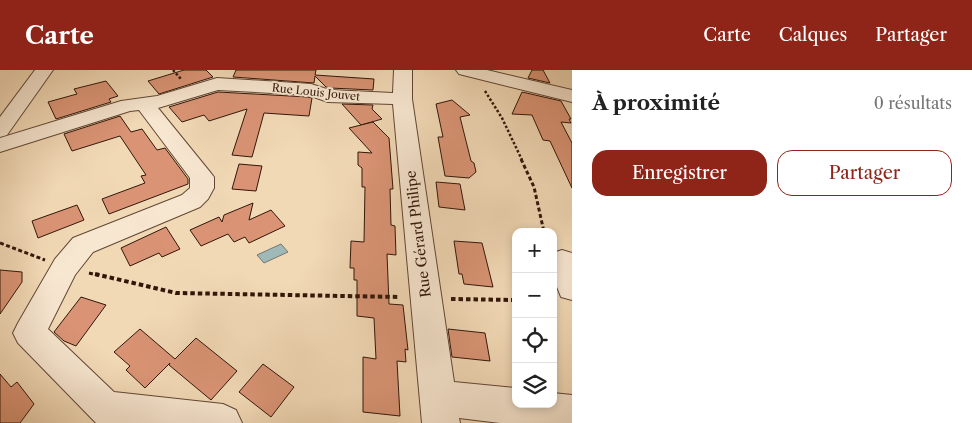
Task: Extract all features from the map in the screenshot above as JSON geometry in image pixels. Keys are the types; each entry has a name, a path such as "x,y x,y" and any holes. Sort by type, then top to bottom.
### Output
{"street":[{"path":"0,131 44,70"},
{"name":"Rue Gérard Philipe","path":"403,70 402,99 440,410 572,412"},
{"path":"468,71 536,79 572,96"},
{"name":"Rue Louis Jouvet","path":"0,145 128,104 159,102 218,84 311,90 328,96 402,99"},
{"path":"145,104 202,176 204,186 200,194 191,201 83,245 65,267 29,333 106,409 223,423"},
{"path":"562,261 572,288"}],"path":[{"path":"468,71 502,118 534,187 543,228"},
{"path":"0,243 65,267 176,293 512,300"}],"water":[{"path":"281,244 288,252 264,263 257,255"}],"building":[{"path":"184,70 206,70 213,77 159,94 148,81"},
{"path":"236,70 316,70 315,75 374,79 373,90 330,88 326,87 315,76 314,83 233,77"},
{"path":"532,70 543,70 550,83 528,78"},
{"path":"106,81 118,96 109,99 111,102 56,119 48,102 77,94 74,89"},
{"path":"218,92 312,98 309,116 264,113 252,157 232,155 247,109 209,121 204,115 182,122 169,107"},
{"path":"522,92 561,101 571,119 569,119 571,123 561,122 572,143 572,188 550,141 543,140 532,115 512,114"},
{"path":"452,100 470,115 460,117 471,161 474,163 476,172 469,178 445,176 438,137 443,137 436,104"},
{"path":"342,104 373,105 372,109 382,119 361,125"},
{"path":"120,116 131,132 142,129 157,150 165,148 188,179 188,184 109,214 102,199 145,183 141,176 146,175 120,136 72,151 64,134"},
{"path":"373,122 389,138 393,189 390,189 391,225 395,226 396,255 387,254 389,304 403,305 408,350 405,349 406,362 397,361 400,416 363,412 363,357 376,359 374,318 357,316 357,280 354,280 354,268 350,268 351,241 364,242 365,187 362,187 362,168 358,165 358,152 372,153 349,128"},
{"path":"239,164 262,166 256,191 232,189"},
{"path":"436,182 460,184 465,210 439,207"},
{"path":"253,203 249,220 271,210 285,226 249,243 245,237 234,242 228,234 201,246 190,230 219,217 222,222 224,215"},
{"path":"77,205 84,220 38,238 32,221"},
{"path":"166,227 180,249 162,257 159,253 130,266 121,248"},
{"path":"454,241 482,243 493,287 464,284 462,274 459,274"},
{"path":"0,270 22,272 22,282 0,314"},
{"path":"81,297 106,305 76,346 64,341 54,332"},
{"path":"140,329 175,359 196,338 237,371 211,400 169,365 170,363 145,388 126,370 130,366 114,352"},
{"path":"448,329 485,333 490,361 452,357"},
{"path":"263,364 294,387 271,417 239,392"},
{"path":"0,374 11,387 17,382 34,404 20,423 0,423"}]}
